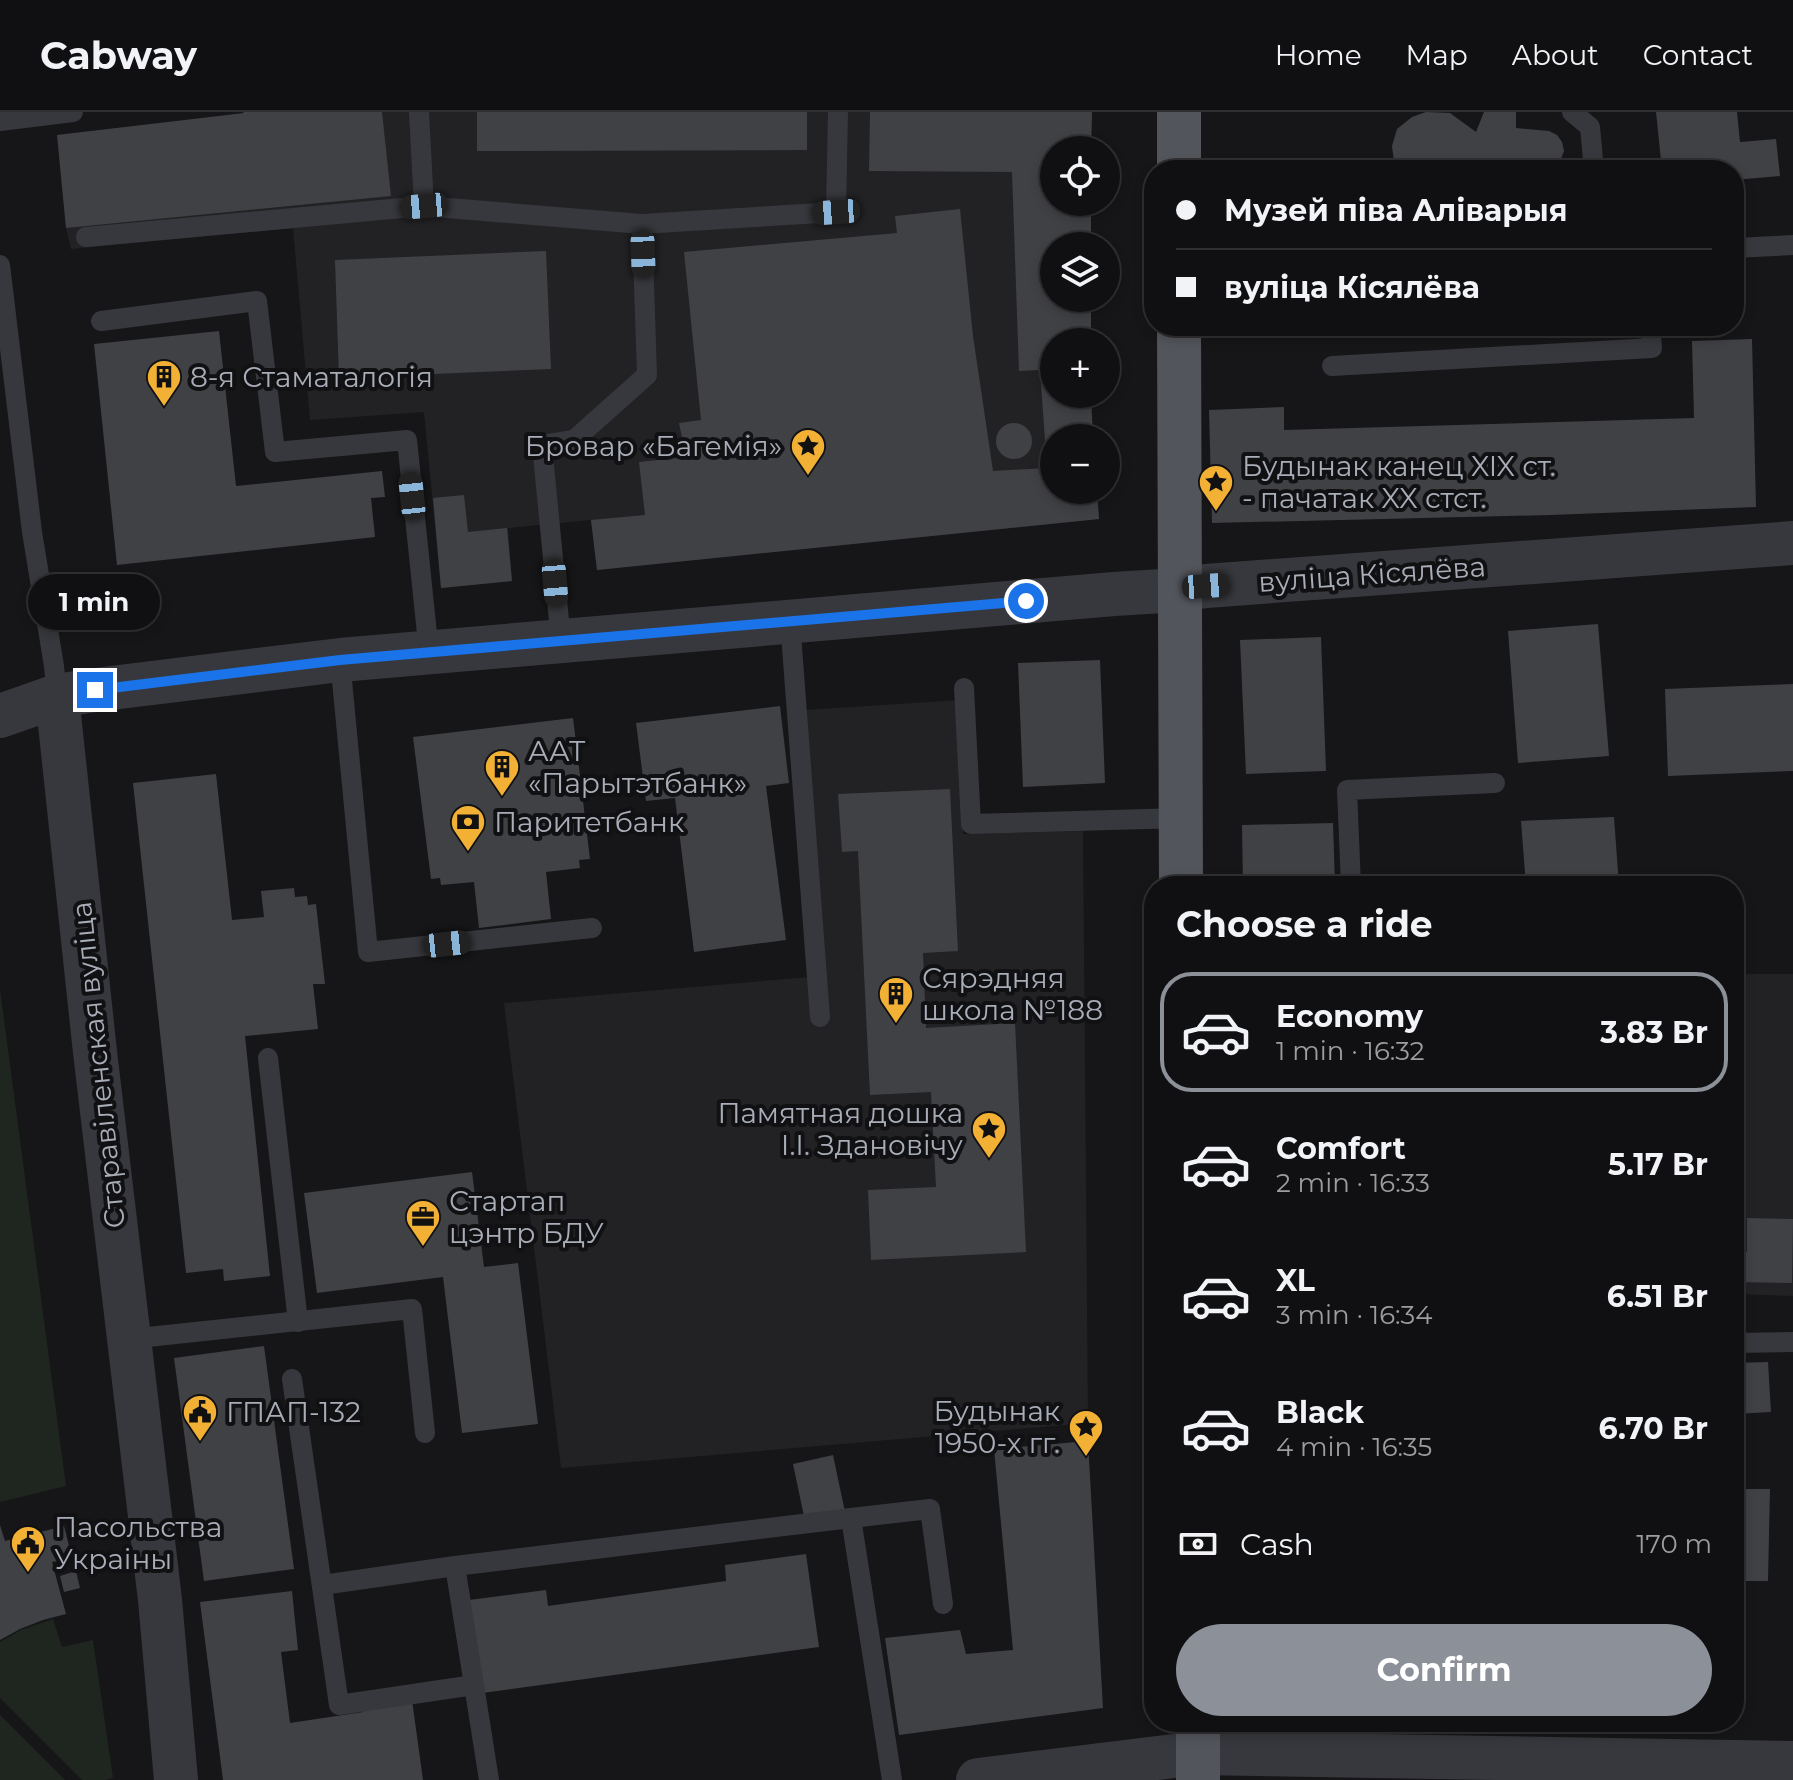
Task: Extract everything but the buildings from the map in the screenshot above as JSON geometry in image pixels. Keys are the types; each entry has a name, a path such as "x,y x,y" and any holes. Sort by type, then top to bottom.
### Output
{"main road":[{"path":"1179,112 1179,160"},
{"path":"1179,336 1181,876"}],"street":[{"name":"вуліца Кісялёва","path":"0,716 57,696 340,660 1206,586 1793,543"},
{"name":"Старавіленская вуліца","path":"57,696 95,1052 160,1600 176,1780"},
{"path":"978,1780 1198,1752 1408,1768 1793,1763"}],"lane":[{"path":"0,121 73,112"},
{"path":"419,112 424,206"},
{"path":"86,237 424,206 642,224 836,212 838,112"},
{"path":"1572,112 1590,127 1593,160"},
{"path":"561,641 542,445 574,440 647,375 642,224"},
{"path":"1744,247 1793,245"},
{"name":"Старавіленская вуліца","path":"0,265 32,532 57,696"},
{"path":"101,321 257,301 275,452 407,440 429,653"},
{"path":"1332,366 1652,348 1651,336"},
{"path":"790,621 820,1017"},
{"path":"340,660 368,952 592,928"},
{"path":"964,688 971,824 1181,818"},
{"path":"1351,876 1347,790 1495,783"},
{"path":"268,1058 298,1322"},
{"path":"129,1339 412,1309 425,1433"},
{"path":"1744,1343 1793,1342"},
{"path":"292,1379 339,1705 474,1685"},
{"path":"322,1585 930,1509 943,1604"},
{"path":"851,1518 892,1780"},
{"path":"455,1566 489,1780"}],"shaded area":[{"path":"1092,112 1091,136 1040,136 1040,216 1091,216 1091,232 1040,232 1040,312 1091,312 1091,328 1040,328 1040,408 1091,408 1091,418 1080,424 1040,424 1040,504 1098,504 1099,519 597,570 591,520 508,528 512,581 441,588 424,412 310,420 293,228 71,249 66,228 57,135 243,114"},
{"path":"960,700 963,834 1083,831 1088,1423 561,1468 504,1003 810,977 790,711"},
{"path":"1744,974 1793,974 1793,1296 1744,1294"},
{"path":"0,989 66,1486 0,1502"},
{"path":"53,1619 62,1647 93,1640 113,1778 82,1780 0,1698 0,1642 21,1630"},
{"path":"0,1715 65,1780 0,1780"}],"place":[{"name":"8-я Стаматалогія","path":"164,408"},
{"name":"Бровар «Багемія»","path":"808,477"},
{"name":"Будынак канец XIX ст. - пачатак XX стст.","path":"1216,513"},
{"name":"ААТ «Парытэтбанк»","path":"502,798"},
{"name":"Паритетбанк","path":"468,853"},
{"name":"Сярэдняя школа №188","path":"896,1025"},
{"name":"Памятная дошка І.І. Здановічу","path":"989,1160"},
{"name":"Стартап цэнтр БДУ","path":"423,1248"},
{"name":"ГПАП-132","path":"200,1443"},
{"name":"Будынак 1950-х гг.","path":"1086,1458"},
{"name":"Пасольства Украіны","path":"28,1574"}],"route":[{"path":"95,690 340,660 1026,601"}]}
